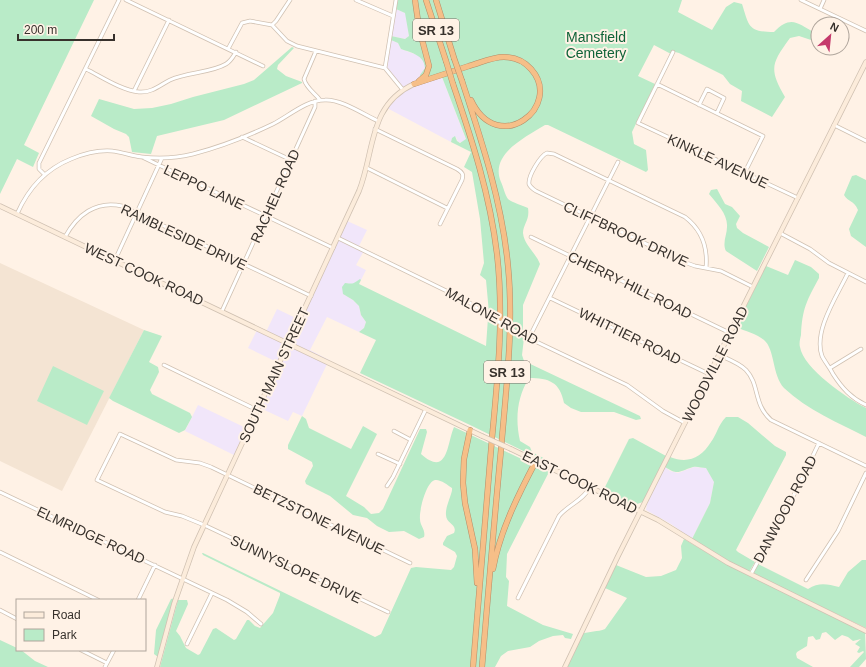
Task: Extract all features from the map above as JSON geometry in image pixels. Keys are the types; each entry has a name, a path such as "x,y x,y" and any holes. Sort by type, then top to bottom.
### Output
{"highway":[{"path":"414,84 426,75 429,66 419,28 415,0"},
{"name":"SR 13","path":"426,0 480,167 488,200 496,248 500,292 500,351 473,667"},
{"name":"SR 13","path":"436,0 489,164 504,239 510,297 509,353 482,667"},
{"path":"414,84 492,59 510,58 525,64 534,72 539,84 539,99 533,112 522,121 509,126 498,125 486,120 478,112 462,81"},
{"path":"470,430 464,459 463,476 465,503 473,534 476,564 476,592 473,632 474,649"},
{"path":"487,608 495,560 502,536 536,461"}],"street":[{"path":"45,175 39,168 39,163 86,70 119,0"},
{"path":"126,0 264,66"},
{"path":"272,25 290,0"},
{"path":"356,0 393,16"},
{"path":"385,68 396,0"},
{"path":"801,0 866,31"},
{"path":"820,9 824,0"},
{"path":"134,91 169,20"},
{"path":"228,49 242,24 250,21 272,25 290,43 297,46 385,68 403,90"},
{"path":"316,51 304,79 306,84 320,100"},
{"path":"86,70 134,91 144,92 152,90 178,77 221,66 231,60 236,52"},
{"path":"673,52 657,84 762,135 762,138 744,174"},
{"name":"WOODVILLE ROAD","path":"565,667 641,511 866,62"},
{"name":"SOUTH MAIN STREET","path":"157,667 169,620 204,525 359,191 367,168 378,121 388,104 403,90 414,84"},
{"name":"KINKLE AVENUE","path":"657,84 638,123 798,198"},
{"path":"699,105 707,89 724,98 717,113"},
{"path":"17,214 31,191 45,175 70,159 96,152 113,151 140,157 162,158 192,154 242,137 272,124 315,101 320,100 337,102 378,121"},
{"name":"RACHEL ROAD","path":"222,311 315,107 315,101"},
{"path":"834,126 866,141"},
{"path":"375,129 462,172 463,176 440,224"},
{"path":"242,137 291,160"},
{"name":"CLIFFBROOK DRIVE","path":"609,180 550,152 540,157 530,178 531,187 536,191 684,262 726,273 753,286"},
{"name":"LEPPO LANE","path":"140,157 333,248"},
{"path":"115,260 162,158"},
{"path":"530,338 618,162"},
{"path":"367,168 448,208"},
{"path":"609,180 685,217 693,223 705,243 707,258 706,268"},
{"name":"RAMBLESIDE DRIVE","path":"65,237 77,218 84,213 98,207 117,205 137,213 311,296"},
{"name":"WEST COOK ROAD","path":"0,206 289,343"},
{"path":"780,233 866,282"},
{"name":"CHERRY HILL ROAD","path":"531,237 730,333"},
{"name":"MALONE ROAD","path":"338,238 467,301 490,317 520,334 627,385 663,411 685,423"},
{"path":"848,273 820,334 821,351 846,392 856,400 866,405"},
{"name":"WHITTIER ROAD","path":"550,298 710,374"},
{"name":"EAST COOK ROAD","path":"289,343 641,511 672,528 720,558 866,631"},
{"path":"830,368 861,349"},
{"path":"719,355 738,364 749,374 760,408 766,416 776,423 866,466"},
{"path":"164,364 257,410"},
{"path":"387,486 400,464 426,409"},
{"path":"394,431 411,440"},
{"name":"BETZSTONE AVENUE","path":"97,480 120,434 176,460 205,465 227,474 410,563"},
{"name":"DANWOOD ROAD","path":"751,574 788,507 819,443"},
{"path":"378,454 400,464"},
{"path":"806,580 838,531 866,473"},
{"name":"SUNNYSLOPE DRIVE","path":"97,480 164,512 182,516 204,525 388,612"},
{"path":"518,598 559,516 586,494 590,487"},
{"name":"ELMRIDGE ROAD","path":"0,492 212,593 241,608 262,624"},
{"path":"0,552 96,599"},
{"path":"138,599 155,565"},
{"path":"187,644 212,593"},
{"path":"0,610 16,618"},
{"path":"83,651 107,663"},
{"path":"105,667 113,651"}],"shaded area":[{"path":"396,9 405,13 406,15 409,36 405,39 391,36"},
{"path":"391,40 398,43 401,49 420,56 424,60 425,68 423,72 442,77 466,140 458,142 456,137 452,138 451,142 387,108 405,91 387,68"},
{"path":"345,220 367,230 359,246 365,249 356,265 366,270 361,280 351,285 347,283 343,294 359,306 361,315 366,322 364,328 359,332 327,317 310,350 329,360 302,416 293,412 288,421 258,407 279,363 248,348 258,328 266,332 277,309 298,319"},
{"path":"0,263 144,330 62,491 0,461"},
{"path":"198,405 246,428 234,455 185,431"},
{"path":"665,467 670,471 678,473 694,467 706,468 714,482 710,503 692,539 671,524 646,510 647,504"}],"green space":[{"path":"0,0 94,0 24,145 39,153 33,167 17,159 0,194"},
{"name":"Mansfield Cemetery","path":"397,0 682,0 678,12 712,30 726,7 734,2 742,4 748,23 754,29 765,32 774,32 785,24 794,22 810,30 810,40 799,36 790,38 779,54 774,67 776,80 785,97 772,117 741,101 742,91 730,84 723,75 679,53 675,52 671,54 654,45 638,76 655,84 632,132 634,144 646,150 648,170 646,172 548,125 545,125 528,135 511,148 500,163 499,172 501,182 508,199 528,208 528,216 523,233 528,245 540,264 523,305 523,333 496,319 489,313 486,280 480,275 484,263 480,219 472,172 464,167 471,152 451,142 452,138 455,136 457,141 460,143 466,139 442,77 420,78 420,75 425,68 420,57 401,49 398,43 391,40 391,36 405,39 409,36 405,13 396,9"},
{"path":"292,47 294,48 278,65 277,69 286,76 302,83 224,120 157,136 151,154 132,152 129,137 126,134 91,116 99,99 134,109 152,108 244,84 254,80"},
{"path":"856,175 866,180 866,247 851,236 849,229 858,210 855,204 844,195 852,176"},
{"path":"717,189 725,204 732,207 740,216 736,224 737,228 743,233 769,247 757,271 726,251 724,245 727,227 726,218 724,213 709,194 711,190"},
{"path":"795,260 811,267 819,274 819,278 806,305 803,318 800,347 803,355 817,373 827,382 866,408 866,437 824,416 793,396 780,383 768,344 758,336 736,327 766,266 788,275"},
{"path":"360,279 359,284 486,346 488,318 497,325 524,338 522,355 524,361 640,416 641,419 636,420 614,412 581,412 564,403 560,390 548,380 529,378 522,393 518,408 518,433 520,441 530,447 532,452 551,462 552,465 360,373 376,340 359,332 364,328 366,322 361,315 359,306 343,294 342,287 345,283 350,284"},
{"path":"144,330 162,336 149,362 158,367 159,372 150,390 152,394 190,413 192,417 185,430 179,433 109,398"},
{"path":"53,366 104,391 87,425 37,401"},
{"path":"302,416 306,419 309,428 351,449 363,426 377,434 346,496 364,507 371,514 379,513 383,509 420,429 426,429 427,432 421,454 430,460 437,462 445,456 454,427 549,472 507,554 506,577 509,581 507,606 543,625 573,634 571,639 565,638 563,635 553,636 539,641 530,647 508,651 501,656 495,667 160,667 178,600 187,600 188,604 176,631 186,648 198,655 200,654 213,629 216,628 234,640 247,620 260,628 273,613 280,595 280,593 203,555 202,553 375,637 381,634 411,568 416,567 451,570 454,567 457,556 455,552 443,545 447,536 454,533 455,530 446,515 452,488 439,480 435,480 429,486 424,497 420,515 424,537 419,539 404,531 389,532 377,526 367,518 353,515 330,496 306,484 305,481 313,466 312,462 288,449 288,445"},
{"path":"726,417 738,417 748,423 775,446 786,452 786,455 736,550 755,562 749,572 692,539 710,503 714,482 706,468 695,467 676,472 665,467 670,457 688,460 703,452 713,439 721,423"},
{"path":"633,438 666,456 643,502 634,505 605,491 605,487 629,439"},
{"path":"684,539 726,564 865,632 866,659 859,667 850,667 864,652 857,652 860,647 855,644 861,639 853,641 842,635 835,640 826,632 822,633 820,639 816,640 813,636 808,637 807,646 796,654 797,658 813,667 566,667 582,634 605,629 627,598 605,588 616,565 646,577 661,576 676,570 682,558 681,546"},
{"path":"862,560 866,560 866,628 753,574 758,564 808,589 816,585 823,584 839,587 848,572"},
{"path":"175,598 158,657 154,654 156,630 171,599"},
{"path":"0,640 16,648 16,651 22,651 35,661 48,667 0,667"}]}
